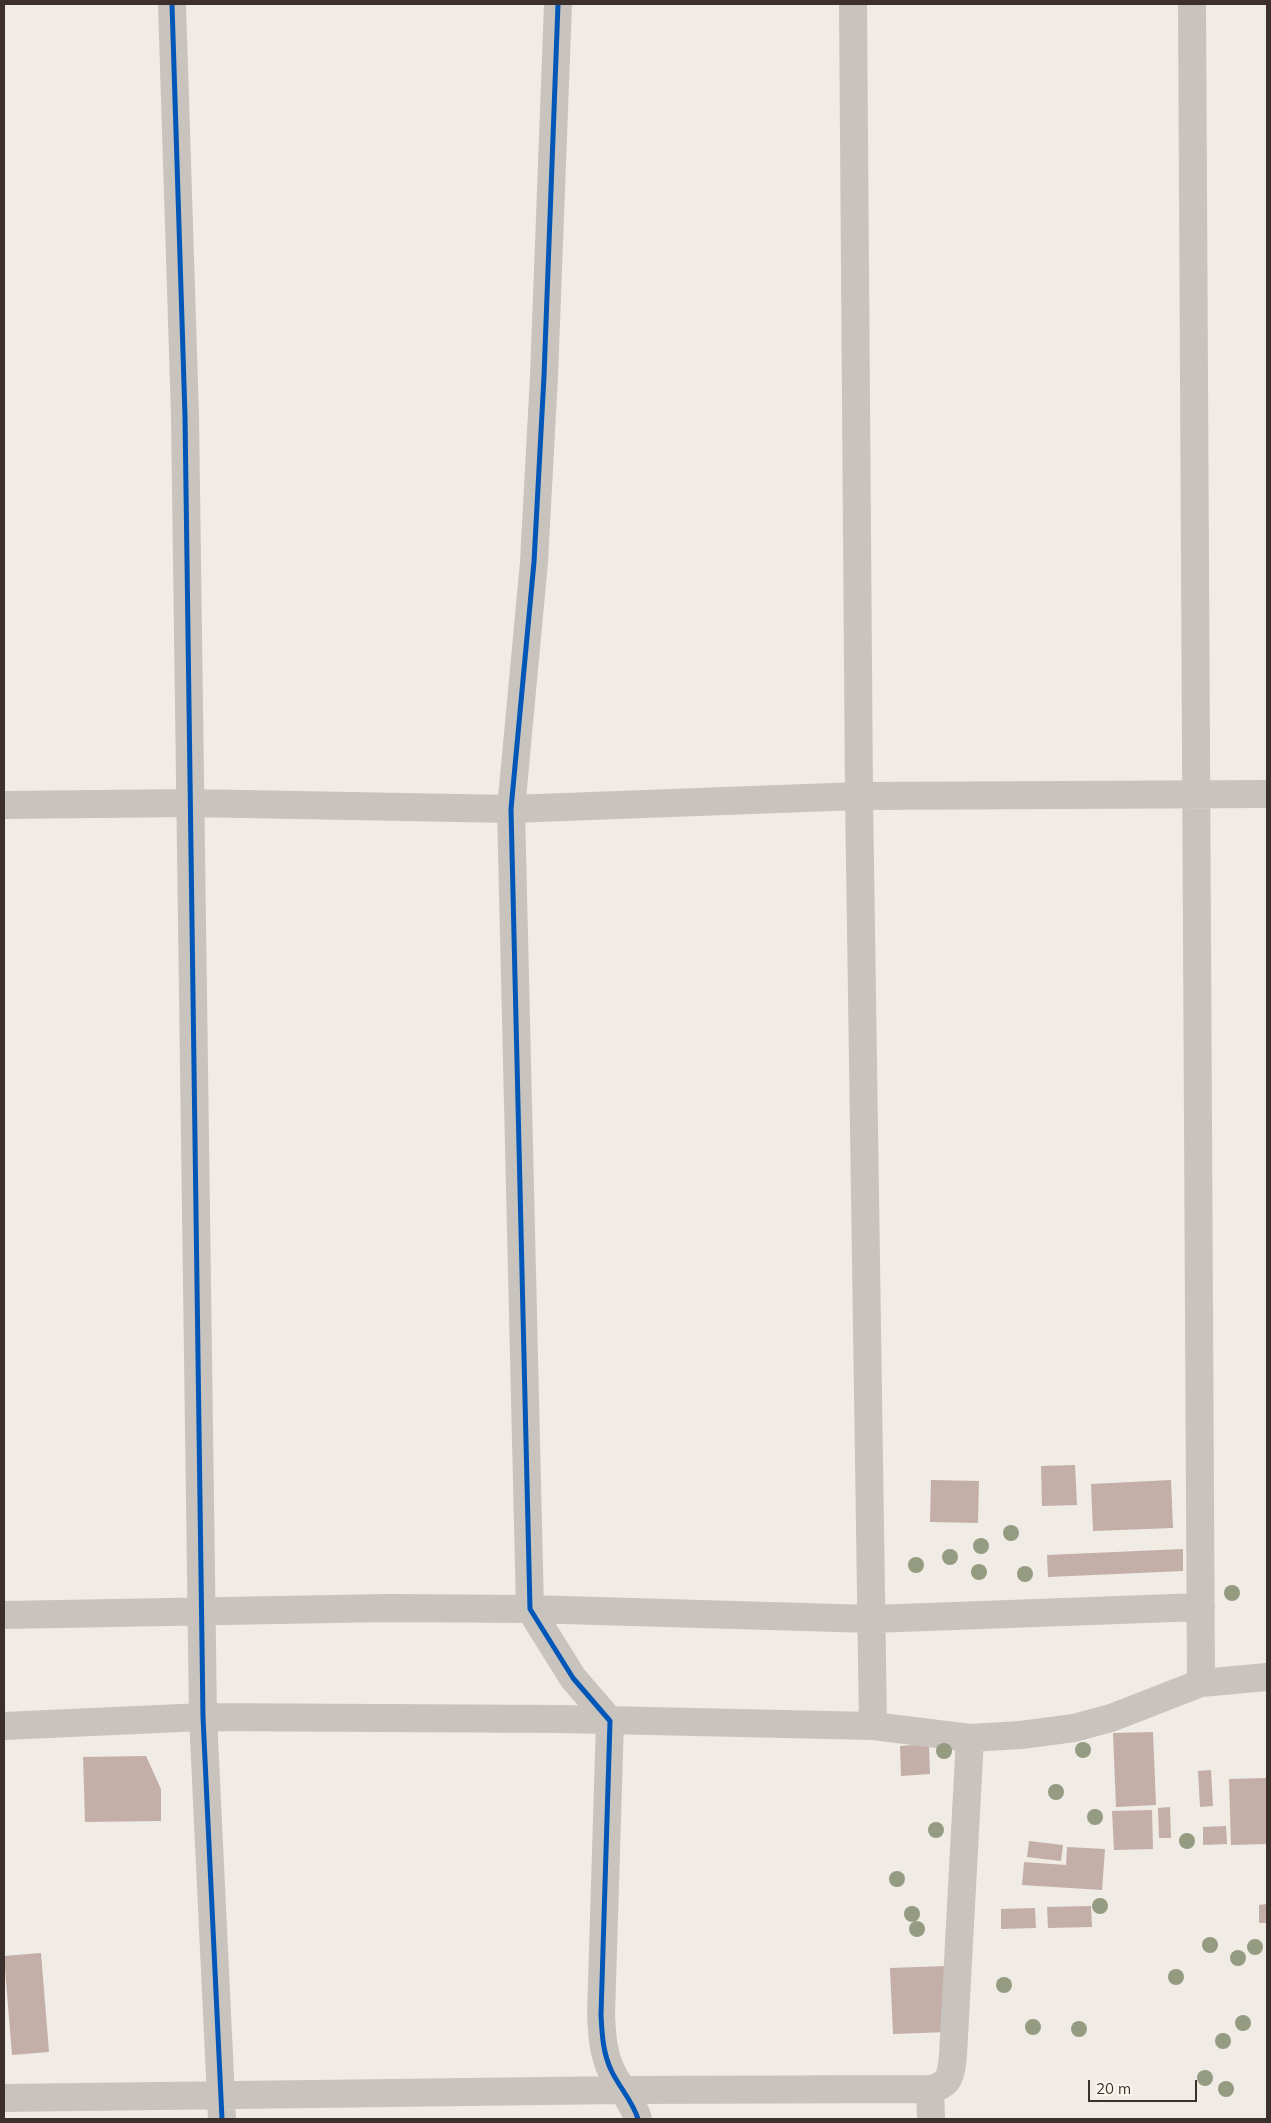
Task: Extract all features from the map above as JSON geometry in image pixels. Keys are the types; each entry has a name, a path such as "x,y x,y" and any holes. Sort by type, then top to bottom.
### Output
{"street":[{"path":"172,4 185,416 203,1717 222,2108"},
{"path":"558,4 544,376 534,552 511,809 530,1609 573,1678 610,1721 601,2015 604,2048 611,2070 634,2107 638,2119"},
{"path":"853,4 859,796 873,1726"},
{"path":"1192,4 1201,1683"},
{"path":"4,805 190,803 511,809 859,796 1267,794"},
{"path":"4,1615 388,1608 530,1609 872,1619 1201,1607"},
{"path":"4,1726 203,1717 610,1721 873,1726 970,1738 1021,1735 1074,1728 1111,1718 1201,1683 1267,1677"},
{"path":"4,2098 222,2108 622,2090 930,2089 940,2087 951,2076 970,1738"},
{"path":"930,2089 931,2119"}],"building":[{"path":"1075,1465 1077,1505 1042,1506 1041,1466"},
{"path":"931,1480 979,1481 978,1523 930,1522"},
{"path":"1171,1480 1173,1528 1093,1531 1091,1484"},
{"path":"1183,1549 1183,1571 1048,1577 1047,1555"},
{"path":"1153,1732 1156,1805 1116,1807 1113,1733"},
{"path":"929,1744 930,1774 901,1776 900,1746"},
{"path":"146,1756 161,1789 161,1821 85,1822 83,1757"},
{"path":"1211,1770 1213,1806 1200,1807 1198,1771"},
{"path":"1267,1778 1267,1844 1231,1845 1229,1779"},
{"path":"1170,1807 1171,1838 1159,1838 1158,1808"},
{"path":"1152,1810 1153,1849 1114,1850 1112,1811"},
{"path":"1226,1826 1227,1844 1203,1845 1203,1827"},
{"path":"1029,1841 1063,1845 1061,1861 1027,1857"},
{"path":"1067,1847 1105,1849 1102,1890 1022,1885 1024,1862 1066,1865"},
{"path":"1267,1904 1267,1923 1259,1923 1259,1905"},
{"path":"1091,1906 1092,1927 1048,1928 1047,1907"},
{"path":"1035,1908 1036,1928 1001,1929 1001,1909"},
{"path":"41,1953 49,2052 12,2055 4,1956"},
{"path":"946,1966 949,2032 893,2034 890,1968"}],"cycle path":[{"path":"172,4 185,416 203,1717 222,2119"},
{"path":"558,4 544,376 534,562 511,809 530,1609 573,1678 610,1721 602,2030 609,2065 638,2119"}]}
